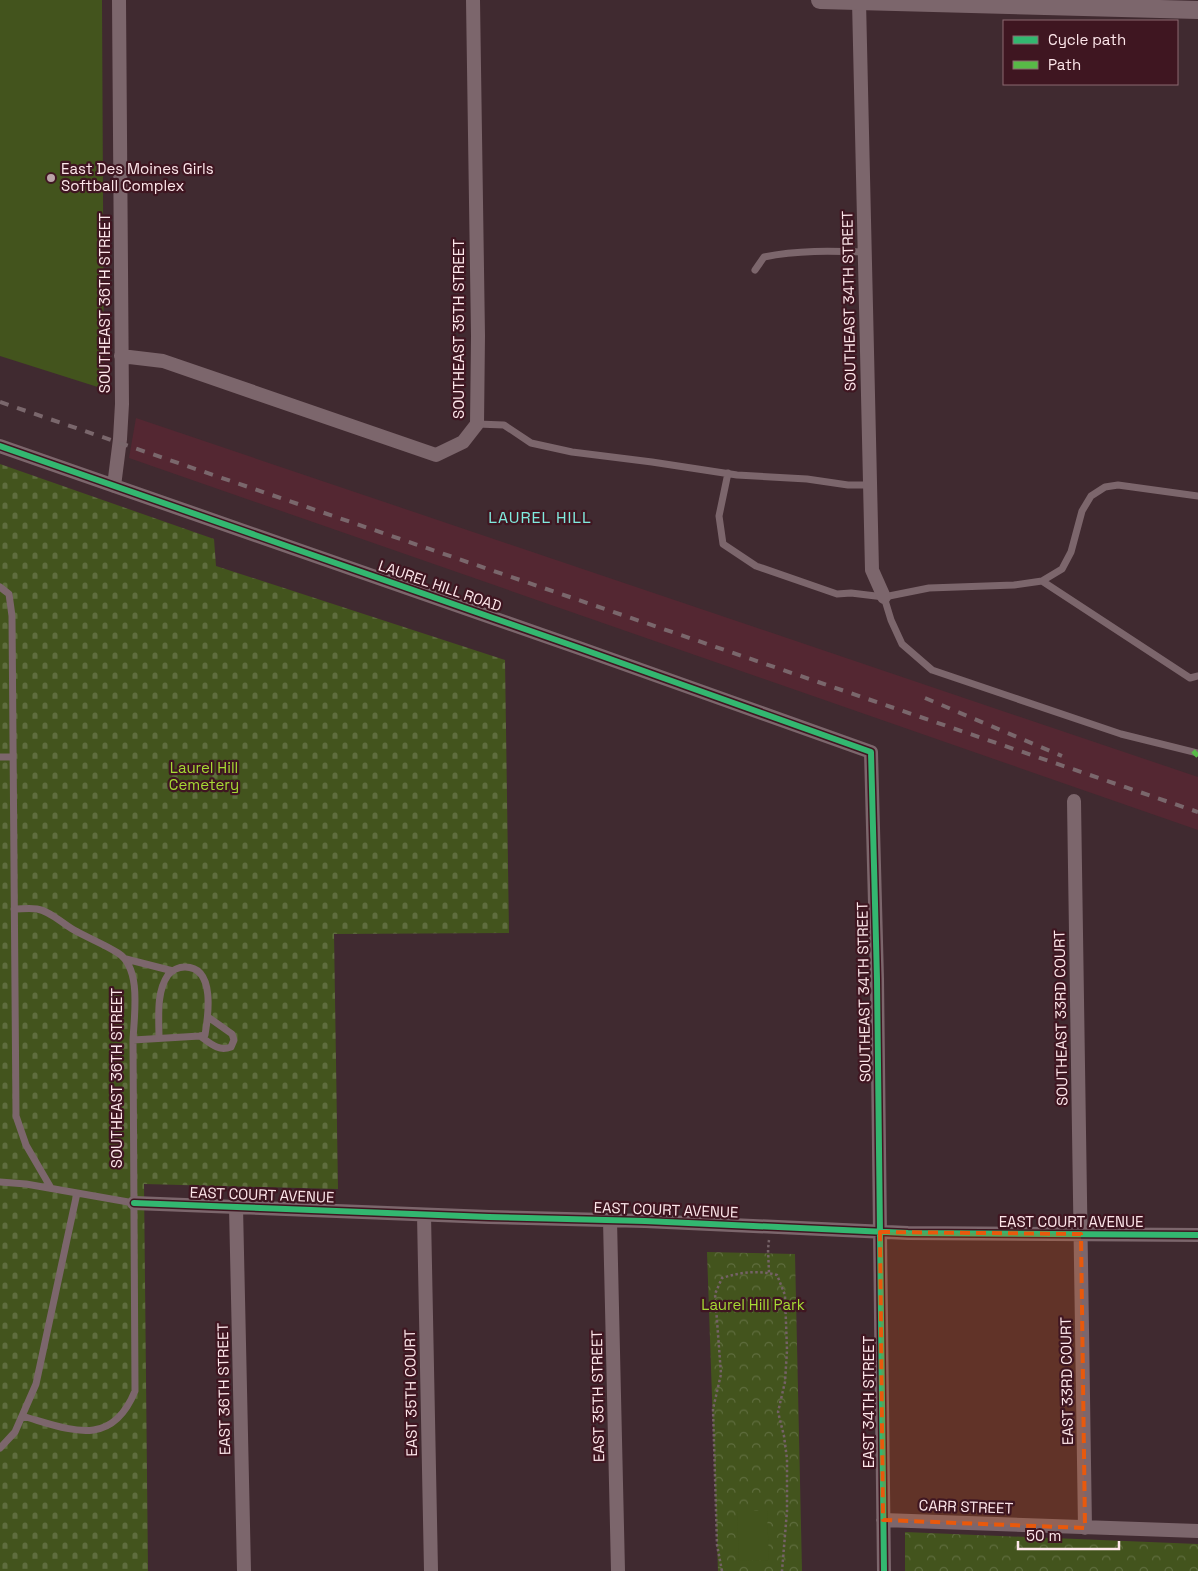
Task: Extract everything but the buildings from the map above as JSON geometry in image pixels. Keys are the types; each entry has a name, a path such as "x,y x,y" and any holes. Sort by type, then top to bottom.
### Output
{"street":[{"name":"SOUTHEAST 36TH STREET","path":"114,486 121,434 119,0"},
{"name":"SOUTHEAST 35TH STREET","path":"121,356 163,361 436,455 463,442 477,424 478,336 472,0"},
{"path":"820,0 1198,10"},
{"name":"SOUTHEAST 34TH STREET","path":"859,1 872,570 884,597"},
{"name":"LAUREL HILL ROAD","path":"0,446 601,655 871,752"},
{"name":"SOUTHEAST 34TH STREET","path":"871,752 880,1232"},
{"name":"SOUTHEAST 33RD COURT","path":"1074,801 1081,1234"},
{"name":"EAST COURT AVENUE","path":"134,1203 424,1215 610,1220 880,1232 1198,1234"},
{"name":"EAST 36TH STREET","path":"236,1207 244,1571"},
{"name":"EAST 35TH COURT","path":"424,1215 431,1571"},
{"name":"EAST 35TH STREET","path":"610,1220 618,1571"},
{"name":"EAST 34TH STREET","path":"880,1232 884,1571"},
{"name":"EAST 33RD COURT","path":"1081,1234 1085,1528"},
{"name":"CARR STREET","path":"883,1520 1198,1532"}],"lane":[{"path":"755,270 764,257 786,252 864,252"},
{"path":"477,424 504,425 531,443 572,452 728,473 807,479 848,485 870,485"},
{"path":"728,473 719,516 723,544 756,566 837,594 851,593 884,597 929,588 1014,585 1042,581 1062,569 1071,552 1082,511 1092,496 1105,488 1118,486 1198,496"},
{"path":"1042,581 1190,678 1198,676"},
{"path":"0,587 9,594 12,616 16,1116 26,1145 51,1188"},
{"path":"884,597 891,620 902,644 932,670 1121,734 1198,753"},
{"path":"0,757 12,757"},
{"path":"14,908 44,911 74,930 119,953 126,959 173,971"},
{"name":"SOUTHEAST 36TH STREET","path":"22,1416 77,1432 99,1429 109,1425 122,1415 129,1406 135,1391 133,1040 135,992 131,971 126,959"},
{"path":"133,1040 205,1035 208,1016 208,993 203,976 194,969 186,967 168,974 160,994 158,1009 159,1038"},
{"path":"200,1036 223,1050 231,1047 234,1040 232,1034 208,1016"},
{"path":"0,1182 51,1188 134,1203"},
{"path":"0,1448 15,1432 36,1384 77,1193"}],"path":[{"path":"769,1273 768,1249 771,1227"},
{"path":"722,1571 718,1545 713,1409 721,1374 715,1294 722,1278 740,1272 777,1275 785,1295 787,1341 785,1382 778,1412 788,1459 787,1511 782,1571"}],"highlighted area":[{"path":"880,1232 1081,1234 1085,1528 883,1520"}],"shaded area":[{"path":"136,418 1198,777 1198,830 129,458"}],"green space":[{"name":"East Des Moines Girls Softball Complex","path":"0,0 102,0 104,389 0,356"},
{"name":"Laurel Hill Cemetery","path":"0,464 214,539 216,566 505,660 509,933 334,934 338,1189 144,1184 148,1571 0,1571"},
{"name":"Laurel Hill Park","path":"707,1252 795,1254 802,1571 718,1571"},
{"path":"737,1511 767,1511 769,1560 739,1561"},
{"path":"905,1532 1198,1544 1198,1571 905,1571"}],"railway":[{"path":"0,402 1198,812"},
{"path":"925,698 1062,756"}],"marked path":[{"path":"1193,751 1198,756"}],"cycle path":[{"path":"0,446 871,752 877,979 884,1571"},
{"path":"134,1203 645,1221 908,1233 1198,1235"}],"place":[{"name":"East Des Moines Girls Softball Complex","path":"51,178"}],"district":[{"name":"LAUREL HILL","path":"540,517"}]}
